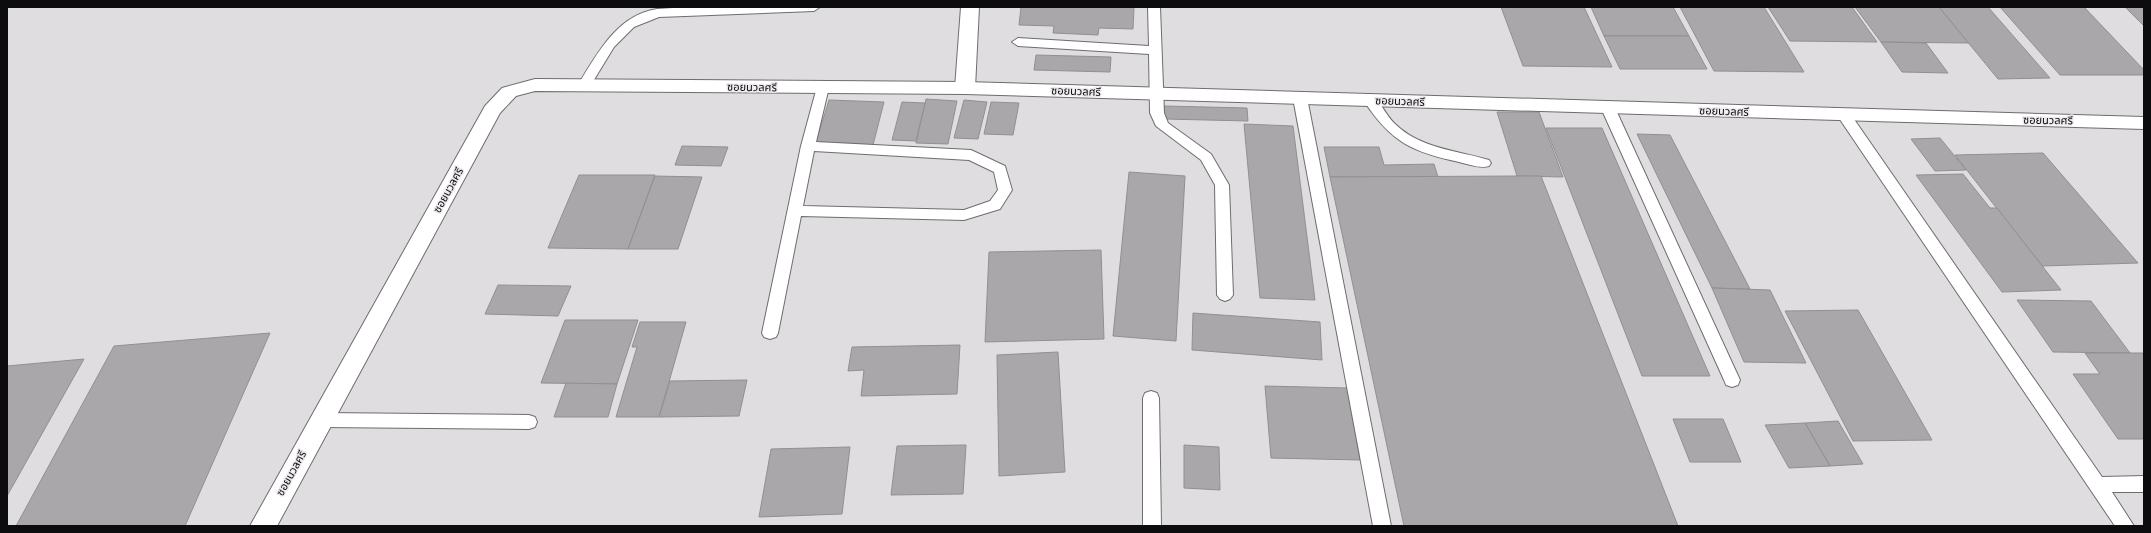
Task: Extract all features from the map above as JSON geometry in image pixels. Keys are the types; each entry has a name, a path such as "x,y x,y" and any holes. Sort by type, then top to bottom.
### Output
{"street":[{"path":"965,88 970,7"},
{"name":"ซอยนวลศรี","path":"263,526 492,110 509,92 536,85 965,88 1844,115 2144,122"}],"lane":[{"path":"584,85 609,45 630,24 657,13 814,7"},
{"path":"1154,7 1155,94 1157,113 1163,126 1206,156 1222,185 1225,295"},
{"path":"1018,42 1155,50"},
{"path":"770,333 808,146 823,87"},
{"path":"1300,98 1382,526"},
{"path":"1371,100 1390,127 1409,140 1434,152 1484,163"},
{"path":"1608,108 1732,380"},
{"path":"1844,115 2125,526"},
{"path":"795,211 964,215 995,205 1005,190 1000,169 971,154 808,146"},
{"path":"1151,398 1152,526"},
{"path":"320,420 529,422"},
{"path":"2097,485 2144,484"}],"building":[{"path":"1021,7 1134,7 1133,29 1099,28 1098,35 1053,33 1054,26 1019,25"},
{"path":"1501,7 1584,7 1612,67 1523,66"},
{"path":"1591,7 1673,7 1689,36 1604,36"},
{"path":"1680,7 1764,7 1804,72 1714,71"},
{"path":"1768,7 1852,7 1877,42 1790,41"},
{"path":"1855,7 1939,7 1969,43 1881,42"},
{"path":"1939,7 1988,7 2050,78 1998,79"},
{"path":"2000,7 2084,7 2144,70 2144,75 2060,75"},
{"path":"2125,7 2144,7 2144,26"},
{"path":"1604,36 1689,36 1707,69 1620,69"},
{"path":"1881,42 1926,43 1948,73 1902,72"},
{"path":"1036,55 1111,57 1110,72 1034,70"},
{"path":"926,99 957,101 948,144 916,143"},
{"path":"829,100 884,102 873,145 816,142"},
{"path":"964,100 987,102 978,139 954,138"},
{"path":"902,102 925,103 916,141 892,140"},
{"path":"991,102 1019,103 1013,135 984,134"},
{"path":"1164,106 1247,108 1248,121 1164,119"},
{"path":"1497,112 1539,112 1563,177 1517,176"},
{"path":"1244,124 1293,126 1315,300 1260,298"},
{"path":"1546,128 1602,128 1710,376 1642,376"},
{"path":"1637,134 1670,135 1750,289 1712,288"},
{"path":"1940,138 1966,170 1935,171 1911,139"},
{"path":"682,146 728,147 721,166 675,165"},
{"path":"1324,147 1379,147 1384,165 1434,164 1438,177 1330,177"},
{"path":"2043,153 2138,263 2042,266 1955,155"},
{"path":"1129,172 1185,176 1176,341 1113,336"},
{"path":"1963,174 1990,208 1997,208 2061,290 2002,292 1916,175"},
{"path":"579,175 655,175 628,249 548,248"},
{"path":"655,176 702,177 678,249 628,249"},
{"path":"1541,176 1678,526 1404,526 1330,177"},
{"path":"1101,250 1104,339 985,342 989,252"},
{"path":"498,285 571,286 558,316 485,314"},
{"path":"1712,288 1770,290 1806,363 1744,362"},
{"path":"2017,300 2091,301 2130,353 2053,352"},
{"path":"1858,310 1932,440 1853,441 1785,311"},
{"path":"1193,313 1320,322 1322,360 1192,350"},
{"path":"565,320 638,320 617,384 541,383"},
{"path":"640,322 686,322 659,417 616,417 637,347 632,347"},
{"path":"270,333 185,526 16,526 114,346"},
{"path":"960,345 957,394 861,396 864,370 848,371 852,347"},
{"path":"1058,352 1065,472 999,476 997,355"},
{"path":"2085,353 2144,353 2144,439 2118,439 2073,374 2100,374"},
{"path":"84,359 7,496 7,366"},
{"path":"747,380 739,416 659,417 670,381"},
{"path":"566,383 617,384 608,417 554,417"},
{"path":"1265,386 1349,388 1360,460 1271,458"},
{"path":"1673,419 1723,419 1741,462 1690,462"},
{"path":"1838,421 1863,464 1830,466 1805,423"},
{"path":"1805,423 1830,466 1789,468 1765,425"},
{"path":"966,445 963,494 891,495 897,446"},
{"path":"1184,445 1219,447 1220,490 1184,488"},
{"path":"850,447 842,514 759,517 771,449"}]}
